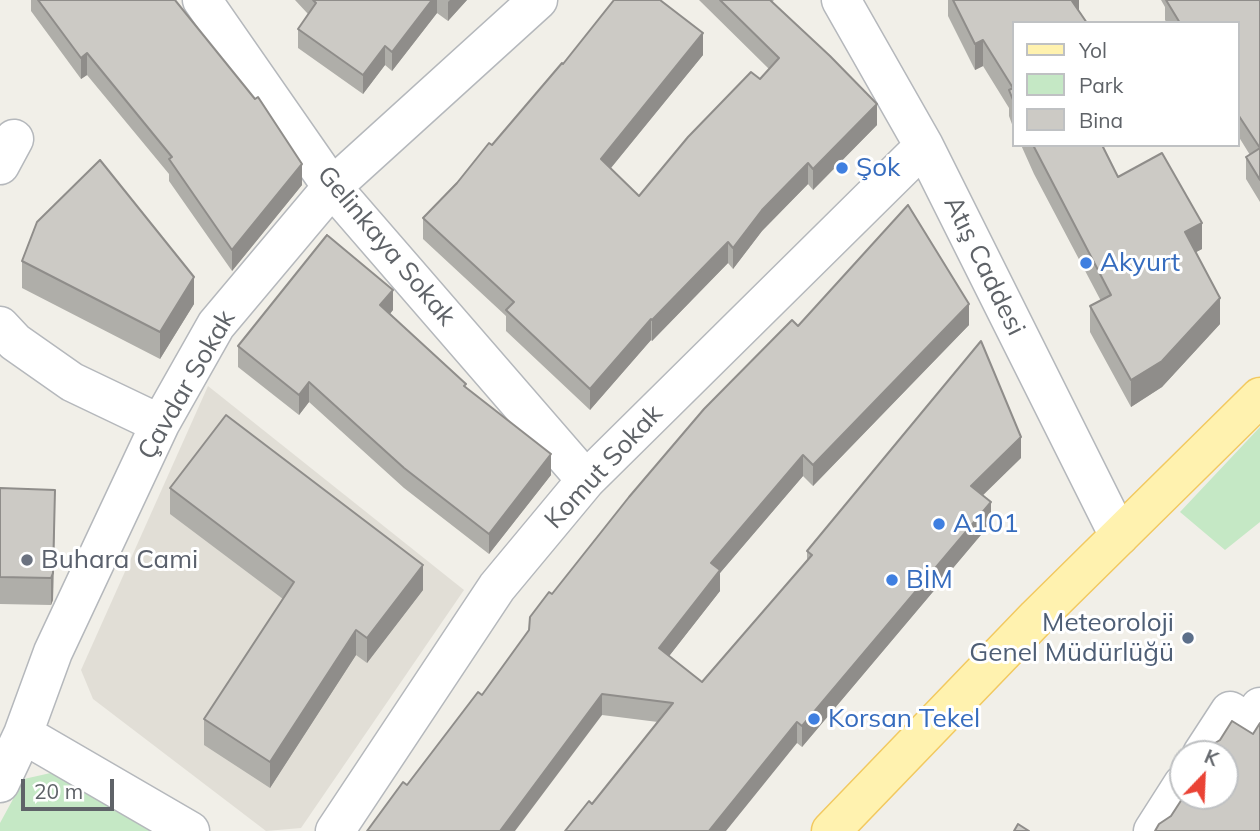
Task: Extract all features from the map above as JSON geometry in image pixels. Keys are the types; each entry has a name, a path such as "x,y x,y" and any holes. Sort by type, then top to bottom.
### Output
{"main road":[{"path":"831,831 1028,627 1260,397"}],"street":[{"name":"Gelinkaya Sokak","path":"202,0 332,187 586,480"},
{"name":"Çavdar Sokak","path":"1,778 23,734 53,652 160,425 216,325 332,187 538,0"},
{"name":"Atış Caddesi","path":"841,0 924,146 1119,536"},
{"name":"Komut Sokak","path":"335,831 497,587 586,480 924,146"},
{"path":"0,326 15,342 72,382 160,425"},
{"path":"1211,740 1230,711 1257,720"},
{"path":"23,734 190,831"},
{"path":"1153,831 1169,806"}],"shaded area":[{"path":"208,386 464,590 301,828 266,831 93,699 81,670"}],"green space":[{"path":"1260,427 1260,522 1225,550 1180,512"},
{"path":"55,772 151,831 0,831 0,823 24,779"}],"building":[{"path":"38,0 175,0 255,99 258,97 302,164 232,250 169,159 172,157 87,53 81,58"},
{"path":"313,0 432,0 392,52 385,46 363,75 298,29 316,3"},
{"path":"614,0 660,0 703,33 601,159 639,196 688,137 751,72 760,79 779,58 720,0 770,0 877,104 813,169 808,163 762,210 733,248 728,242 651,319 590,389 506,310 514,302 423,218 563,64"},
{"path":"953,0 1073,0 1086,21 1012,21 1012,86 983,40 975,44"},
{"path":"1166,0 1260,0 1260,148 1239,116 1239,21 1179,21"},
{"path":"1034,147 1103,147 1118,177 1162,153 1202,223 1185,232 1220,298 1162,361 1131,380 1090,306 1111,295"},
{"path":"1260,148 1260,180 1246,157"},
{"path":"100,160 194,277 160,332 22,261 37,222"},
{"path":"908,205 969,304 813,465 803,455 711,563 720,570 659,648 702,682 812,555 807,551 981,341 1021,437 971,486 991,502 802,726 797,722 709,831 565,831 589,801 592,804 673,703 602,694 500,831 367,831 403,782 407,785 478,692 482,695 529,630 530,617 549,592 552,594 704,409 792,320 798,326"},
{"path":"327,235 393,290 380,305 466,384 464,386 551,454 489,534 404,468 309,382 299,395 238,346"},
{"path":"226,415 423,565 367,638 356,630 270,762 204,719 294,582 170,488"},
{"name":"Buhara Cami","path":"0,488 55,490 51,578 0,577"},
{"path":"1232,721 1253,734 1260,723 1260,831 1155,831 1175,810 1239,810 1239,740 1220,740"},
{"path":"1018,824 1029,831 1014,831"}],"place":[{"name":"Şok","path":"842,168"},
{"name":"Akyurt","path":"1086,263"},
{"name":"A101","path":"939,524"},
{"name":"Buhara Cami","path":"27,560"},
{"name":"BİM","path":"892,580"},
{"name":"Meteoroloji Genel Müdürlüğü","path":"1188,638"},
{"name":"Korsan Tekel","path":"814,719"}]}
